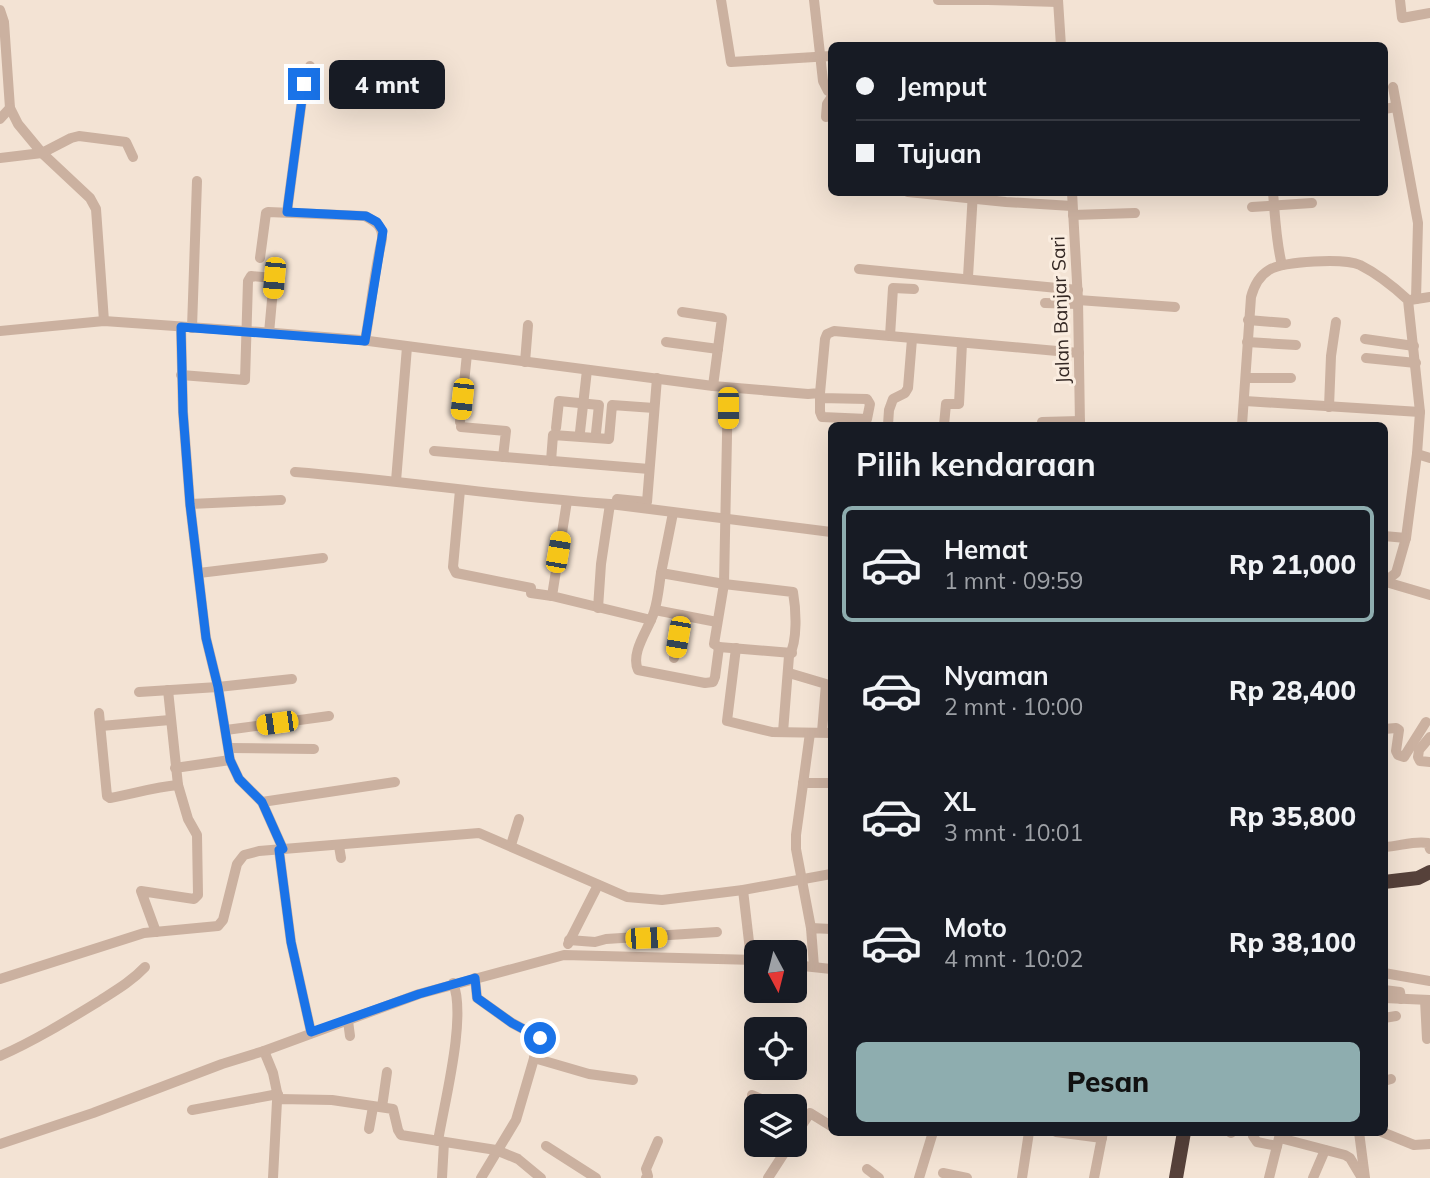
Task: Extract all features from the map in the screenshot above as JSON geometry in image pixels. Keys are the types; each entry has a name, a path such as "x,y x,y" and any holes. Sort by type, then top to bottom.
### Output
{"highway":[{"path":"1388,882 1407,881 1430,872"},
{"path":"1176,1178 1183,1136"}],"street":[{"path":"721,0 731,62 828,56"},
{"path":"814,0 820,57 828,91"},
{"path":"938,0 1058,1 1061,42"},
{"path":"1400,0 1402,18 1430,13"},
{"path":"0,10 4,22 4,90 10,108 42,153 90,198 96,209 104,321"},
{"path":"287,212 304,84 310,66"},
{"path":"1388,580 1396,573 1406,538 1420,412 1413,346 1412,300 1418,223 1393,87"},
{"path":"826,117 828,102"},
{"path":"1388,108 1396,107"},
{"path":"0,119 10,108"},
{"path":"0,158 42,153 71,138 85,136 126,142 134,157"},
{"path":"197,181 181,375 190,504 206,638 218,687 230,760 239,779 262,802 281,850 291,942 311,1032"},
{"path":"968,277 972,196 1073,211 1135,213"},
{"name":"Jalan Banjar Sari","path":"1072,196 1078,298 1080,422"},
{"path":"1273,196 1277,248 1282,265"},
{"path":"1252,207 1312,203"},
{"path":"260,258 266,213 366,216 377,222 383,231 365,341"},
{"path":"1418,223 1430,222"},
{"path":"1242,422 1251,297 1256,282 1268,270 1282,265 1332,262 1358,264 1412,300 1430,297"},
{"path":"859,269 968,277 1078,298 1175,307"},
{"path":"890,336 893,271"},
{"path":"181,375 245,380 248,281 253,276 274,278 269,333"},
{"path":"893,288 914,289"},
{"path":"1045,303 1078,298"},
{"path":"682,312 722,318 713,386"},
{"path":"1248,320 1286,323"},
{"path":"0,331 104,321 365,341 728,388 808,394 820,395 867,399 870,404 867,419 822,417 820,395 827,334 840,331 1079,353"},
{"path":"1329,407 1331,356 1336,323"},
{"path":"525,362 528,326"},
{"path":"889,422 893,399 905,393 908,388 912,339"},
{"path":"1365,339 1413,346"},
{"path":"666,341 718,349"},
{"path":"1247,342 1296,345"},
{"path":"944,422 946,404 959,404 962,343"},
{"path":"396,481 407,347"},
{"path":"467,355 460,424 506,430 503,457"},
{"path":"1366,358 1416,363"},
{"path":"580,432 587,370"},
{"path":"1246,378 1291,378"},
{"path":"477,488 646,502 657,379"},
{"path":"728,388 724,584 714,643 719,647 792,653"},
{"path":"556,428 559,401 584,403 599,405 596,433"},
{"path":"1244,401 1420,412"},
{"path":"551,461 553,435 609,439 612,405 654,408"},
{"path":"434,451 649,469"},
{"path":"1417,454 1430,458"},
{"path":"295,472 610,504 828,532"},
{"path":"460,490 453,567 456,573 531,589 531,593 598,608 653,615 681,615 717,622"},
{"path":"190,504 281,500"},
{"path":"552,597 567,501"},
{"path":"598,608 610,504"},
{"path":"673,513 653,615 640,644 635,666 638,670 705,683 713,682 719,647"},
{"path":"1388,536 1406,538"},
{"path":"200,573 323,558"},
{"path":"661,573 793,592 792,653 789,656 783,732"},
{"path":"1388,583 1430,596"},
{"path":"674,658 681,615"},
{"path":"736,648 727,721 783,732 827,733 828,708"},
{"path":"789,673 828,683"},
{"path":"139,692 292,679"},
{"path":"156,932 141,891 194,900 198,895 197,835 188,819 178,785 168,690"},
{"path":"99,713 107,796 110,798 154,787 178,785"},
{"path":"226,730 328,716"},
{"path":"101,726 170,720"},
{"path":"1388,729 1399,730 1396,751 1404,757 1426,722"},
{"path":"810,733 796,849 804,880 814,967"},
{"path":"1430,737 1419,750 1418,757 1420,761 1430,762"},
{"path":"229,748 314,749"},
{"path":"175,768 230,760"},
{"path":"262,802 395,782"},
{"path":"803,783 828,783"},
{"path":"511,845 519,819"},
{"path":"0,979 144,933 218,926 223,920 237,864 244,855 260,851 477,832 627,897 662,900 743,890 828,875"},
{"path":"1388,847 1423,841 1428,843 1430,849"},
{"path":"339,846 341,858"},
{"path":"564,955 598,885"},
{"path":"743,890 751,940"},
{"path":"811,928 828,929"},
{"path":"569,940 593,942 718,932"},
{"path":"0,1144 453,984 564,955 744,959"},
{"path":"807,966 828,969"},
{"path":"0,1056 29,1043 124,986 145,967"},
{"path":"1388,974 1430,981"},
{"path":"475,978 477,998 512,1023 540,1035 516,1119 481,1178"},
{"path":"442,1178 441,1141 457,1017 456,990 453,984"},
{"path":"1388,990 1400,992 1401,999"},
{"path":"1388,998 1429,1001 1427,1040"},
{"path":"1388,1017 1396,1016"},
{"path":"348,1021 349,1036"},
{"path":"264,1051 273,1073 278,1097 273,1178"},
{"path":"534,1058 589,1074 633,1080"},
{"path":"369,1129 387,1072"},
{"path":"192,1110 278,1097 393,1109 401,1135 496,1150 518,1159 541,1178"},
{"path":"807,1117 811,1112 828,1123"},
{"path":"1388,1134 1414,1144 1430,1144"},
{"path":"919,1178 932,1136"},
{"path":"1022,1178 1028,1136"},
{"path":"1094,1178 1102,1136"},
{"path":"1253,1136 1257,1142 1279,1139 1350,1158 1363,1178"},
{"path":"1359,1136 1363,1178"},
{"path":"1269,1178 1279,1139"},
{"path":"646,1178 646,1169 658,1141"},
{"path":"546,1146 596,1178"},
{"path":"1313,1178 1325,1150"},
{"path":"768,1178 782,1157"},
{"path":"867,1169 879,1178"},
{"path":"943,1173 967,1178"}],"route":[{"path":"304,84 287,212 366,216 377,222 383,231 365,341 181,327 181,375 190,504 206,638 218,687 230,760 239,779 262,802 283,849 279,850 286,910 311,1032 332,1027 419,994 475,978 477,998 512,1023 540,1035 540,1038"}]}
